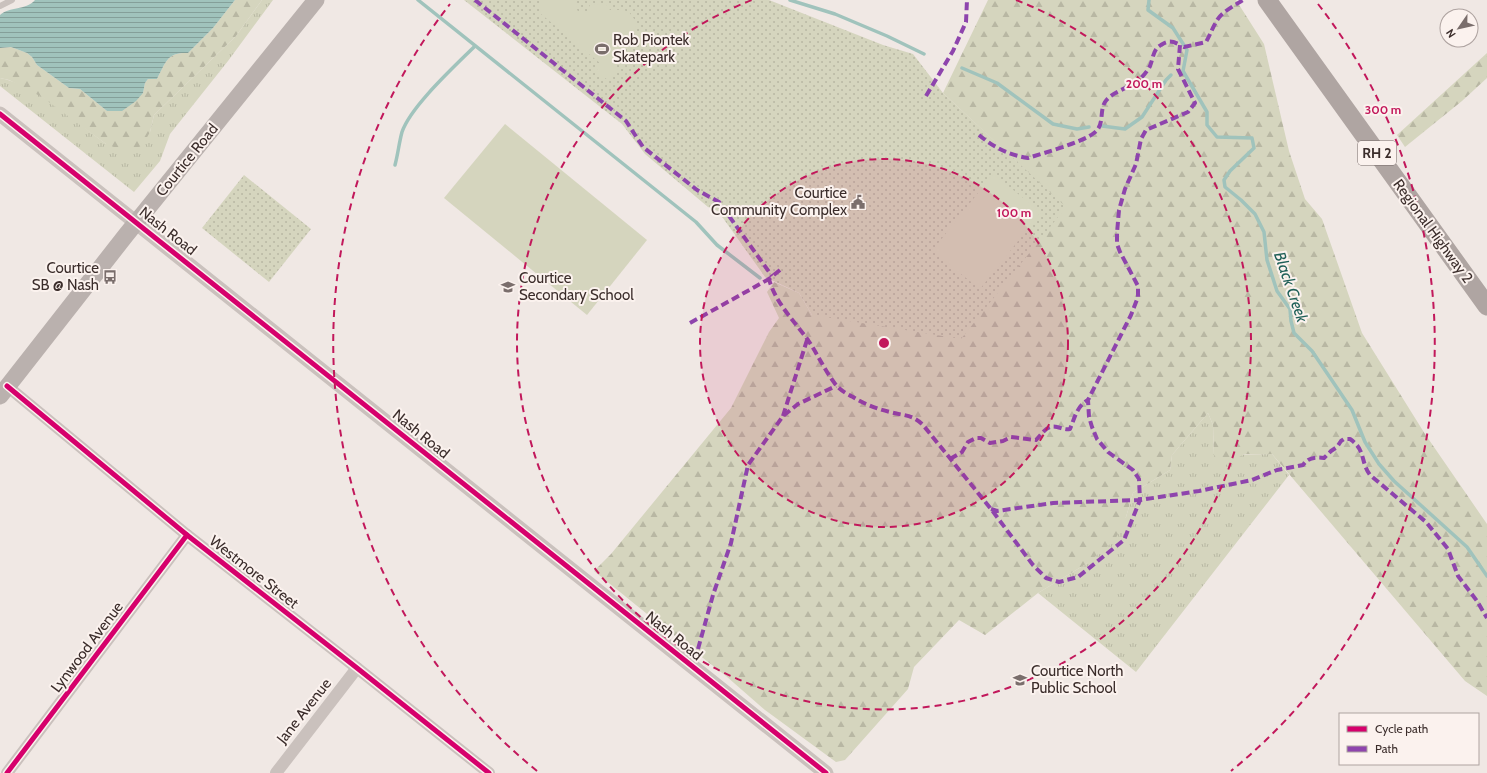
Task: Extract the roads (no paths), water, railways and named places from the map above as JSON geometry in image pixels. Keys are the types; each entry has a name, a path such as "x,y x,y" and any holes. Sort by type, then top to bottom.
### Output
{"main road":[{"name":"Courtice Road","path":"4,391 121,241 316,0"},
{"name":"Regional Highway 2","path":"1266,0 1487,306"}],"street":[{"name":"Nash Road","path":"0,114 137,222 821,771"},
{"name":"Westmore Street","path":"4,391 489,773"},
{"name":"Lynwood Avenue","path":"7,773 187,535"},
{"name":"Jane Avenue","path":"276,773 357,668"}],"lane":[{"path":"0,6 12,0"}],"water":[{"path":"35,0 235,0 213,28 188,53 181,53 171,56 165,63 157,79 148,79 145,83 143,93 136,101 122,111 107,111 80,89 69,88 37,65 32,57 27,53 11,47 0,48 0,15 8,10 27,6"}],"waterway":[{"path":"418,0 696,222 717,245 760,278"},
{"path":"790,0 835,14 887,36 924,54"},
{"name":"Black Creek","path":"1149,0 1148,10 1173,28 1187,50 1183,71 1207,112 1207,125 1217,137 1252,138 1254,148 1230,171 1224,180 1225,187 1255,214 1264,232 1267,260 1277,291 1290,309 1294,333 1312,351 1352,410 1365,442 1379,464 1394,481 1467,547 1487,576"},
{"path":"395,165 402,132 414,110 445,75 475,46"},
{"path":"962,68 997,83 1053,124 1077,129 1089,127"},
{"path":"1102,126 1125,129 1142,117 1166,80 1171,75"}],"place":[{"name":"Rob Piontek Skatepark","path":"602,49"},
{"name":"Courtice Community Complex","path":"858,202"},
{"name":"Courtice SB @ Nash","path":"110,277"},
{"name":"Courtice Secondary School","path":"508,287"},
{"name":"Courtice North Public School","path":"1020,680"}]}
